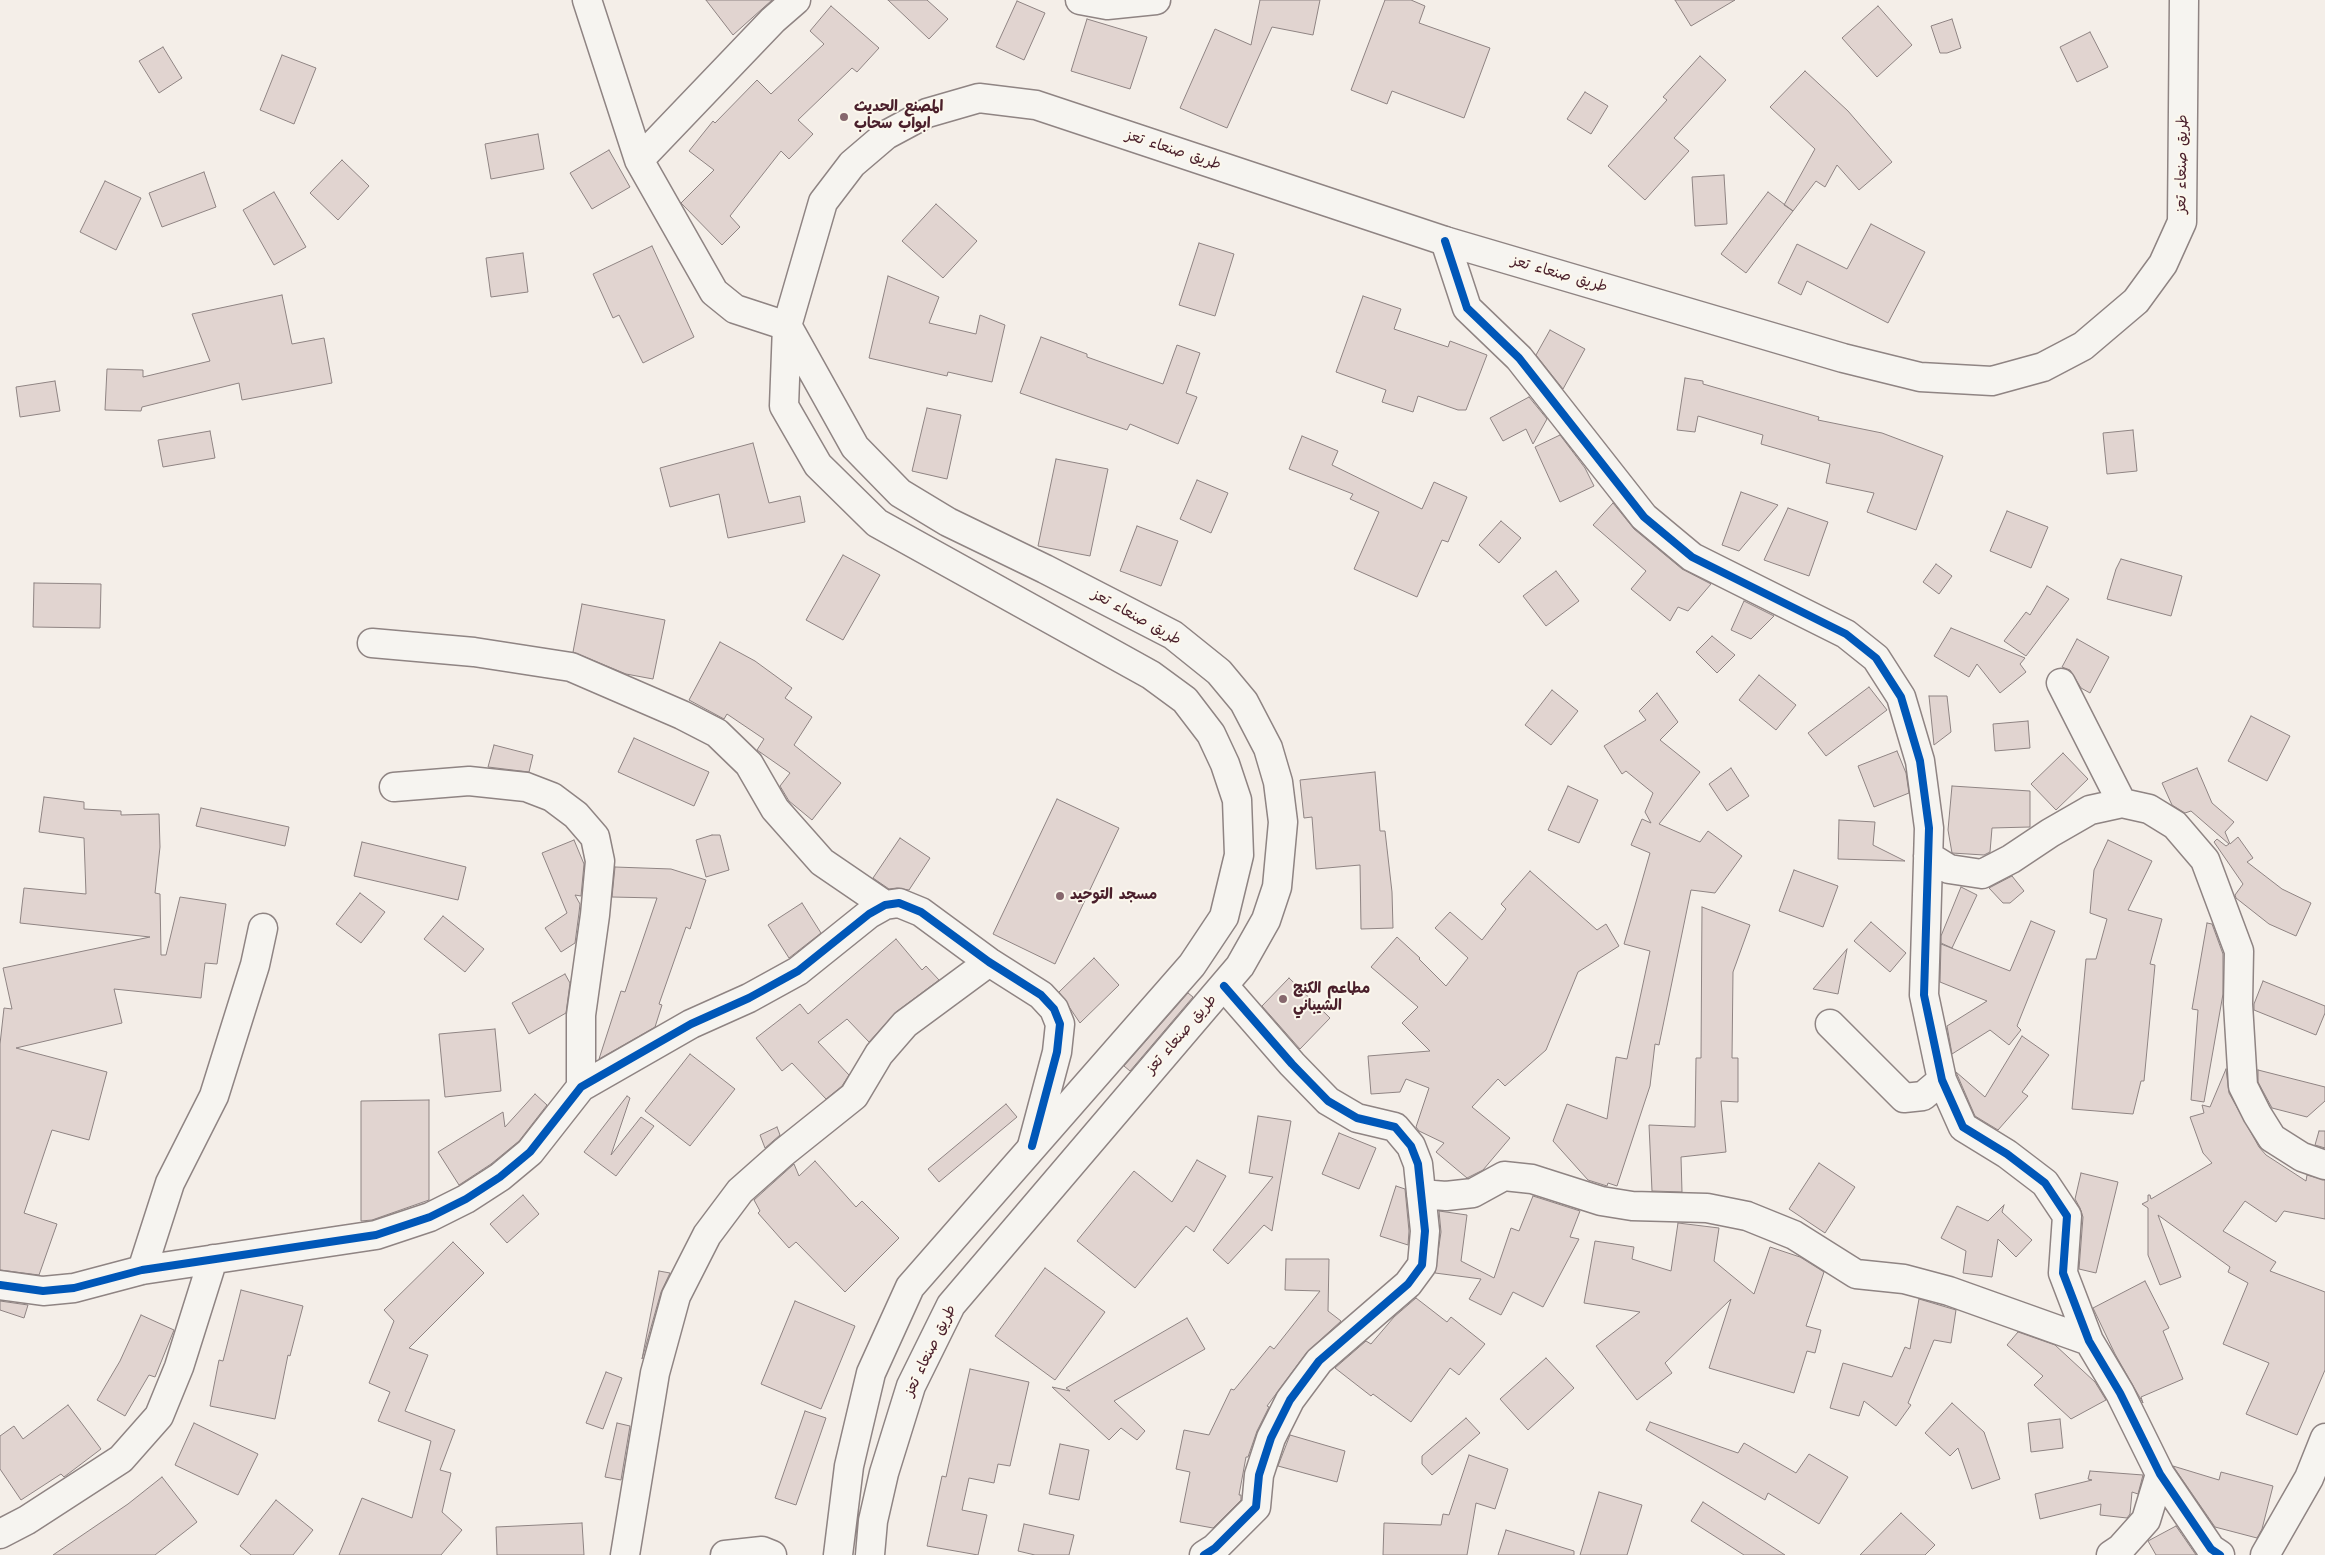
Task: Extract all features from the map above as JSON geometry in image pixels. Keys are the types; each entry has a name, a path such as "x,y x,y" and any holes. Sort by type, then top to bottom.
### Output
{"main road":[{"path":"587,0 639,160 714,292 735,309 787,326"},
{"path":"639,160 773,20 796,0"},
{"path":"1080,0 1107,5 1156,0"},
{"name":"طريق صنعاء تعز","path":"838,1555 848,1466 871,1372 910,1287 1192,964 1224,918 1239,855 1237,800 1225,764 1211,734 1185,700 1151,675 877,523 818,465 784,406 787,326 823,202 852,164 886,135 927,113 979,98 1036,105 1445,241 1842,358 1920,377 1992,381 2042,367 2083,346 2136,301 2163,264 2182,222 2184,0"},
{"path":"1445,241 1468,308 1519,358 1644,517 1692,557 1846,634 1876,658 1901,697 1920,761 1929,828 1924,995 1942,1080 1963,1127 2007,1154 2045,1183 2067,1216 2063,1273 2089,1341 2120,1393 2160,1474 2211,1549 2220,1555"},
{"name":"طريق صنعاء تعز","path":"787,326 856,447 900,493 948,522 1045,569 1173,635 1219,672 1244,702 1268,748 1278,782 1284,822 1277,887 1266,920 1240,966 951,1305 911,1386 884,1473 873,1521 870,1555"},
{"path":"372,643 474,652 571,667 682,715 718,733 750,764 775,808 822,862 885,905"},
{"path":"2061,683 2122,803"},
{"path":"394,787 470,781 526,787 552,797 576,815 595,837 600,861 582,1015 581,1087"},
{"path":"1928,856 1949,869 1982,874 2011,860 2050,833 2090,810 2122,803 2149,810 2175,825 2205,860 2239,951 2238,1004 2243,1086 2272,1138 2302,1157 2325,1165"},
{"path":"0,1285 43,1292 74,1288 142,1270 376,1235 430,1217 466,1199 530,1152 581,1087 691,1024 748,998 798,971 869,914 885,905 899,903 922,912 989,962 1041,995 1054,1009 1060,1024 1057,1052 1032,1146"},
{"path":"142,1270 170,1183 214,1096 255,965 263,928"},
{"path":"625,1555 655,1373 676,1296 707,1234 740,1190 854,1096 880,1054 905,1024 989,962"},
{"path":"1214,1553 1256,1507 1259,1475 1271,1438 1290,1400 1319,1361 1408,1284 1422,1265 1425,1231 1418,1164 1410,1146 1395,1127 1357,1118 1328,1101 1292,1064 1224,986"},
{"path":"1830,1024 1904,1098 1923,1096 1942,1080"},
{"path":"1421,1194 1446,1196 1473,1193 1504,1176 1532,1179 1601,1201 1632,1206 1707,1208 1747,1216 1794,1235 1856,1274 1904,1279 1949,1291 2089,1341"},
{"path":"0,1534 27,1520 120,1459 159,1416 179,1367 213,1259"},
{"path":"2265,1555 2309,1478 2325,1438"},
{"path":"2111,1555 2120,1549 2146,1520 2160,1474"},
{"path":"725,1555 762,1551 772,1555"}],"building":[{"path":"706,0 772,0 733,35"},
{"path":"888,0 927,0 948,19 929,39"},
{"path":"1260,0 1320,0 1313,35 1272,27 1227,128 1180,108 1215,29 1251,45"},
{"path":"1385,0 1411,0 1425,6 1419,23 1490,48 1464,118 1392,91 1387,104 1351,90"},
{"path":"1675,0 1735,0 1691,26"},
{"path":"1017,1 1045,13 1024,60 996,47"},
{"path":"831,6 879,48 857,72 852,68 798,120 813,134 789,159 781,151 730,216 740,227 722,245 681,203 714,170 689,151 713,121 715,123 757,80 771,94 824,44 810,31"},
{"path":"1878,6 1912,45 1877,77 1842,38"},
{"path":"1087,19 1147,37 1130,89 1071,71"},
{"path":"1952,19 1961,48 1947,53 1940,53 1931,26"},
{"path":"2090,32 2108,67 2077,82 2060,47"},
{"path":"163,47 182,78 159,93 139,61"},
{"path":"282,55 316,68 294,124 260,110"},
{"path":"1700,56 1726,80 1674,138 1689,151 1645,200 1608,166 1667,100 1663,97"},
{"path":"1805,71 1848,111 1892,162 1859,190 1837,165 1825,187 1816,181 1793,211 1784,205 1815,149 1770,107"},
{"path":"1585,92 1608,106 1591,134 1567,119"},
{"path":"538,134 544,169 491,179 485,144"},
{"path":"609,150 630,187 592,209 570,173"},
{"path":"342,160 369,186 338,220 310,193"},
{"path":"204,172 216,207 162,227 149,193"},
{"path":"1724,175 1727,224 1695,226 1692,177"},
{"path":"105,181 141,198 116,250 80,232"},
{"path":"274,192 306,247 274,265 243,210"},
{"path":"1768,192 1793,211 1746,273 1721,254"},
{"path":"936,204 977,241 943,278 902,241"},
{"path":"1871,224 1925,252 1888,323 1807,281 1801,295 1778,283 1797,244 1847,269"},
{"path":"1199,243 1234,254 1215,316 1179,305"},
{"path":"652,246 694,337 643,363 619,315 613,318 593,274"},
{"path":"523,253 528,292 491,297 486,258"},
{"path":"888,276 939,297 929,323 976,334 980,315 1005,325 992,382 948,372 947,376 869,358"},
{"path":"282,295 292,344 324,338 332,383 242,400 239,383 142,407 141,411 105,410 107,369 143,370 143,377 210,361 192,314"},
{"path":"1363,296 1401,309 1394,329 1448,347 1450,341 1487,355 1466,410 1458,410 1418,396 1413,412 1382,402 1386,390 1336,372"},
{"path":"1550,330 1585,349 1563,389 1536,355"},
{"path":"1041,337 1087,354 1087,357 1163,384 1177,345 1200,353 1186,393 1197,397 1178,444 1130,424 1127,430 1020,393"},
{"path":"1685,378 1703,381 1703,384 1819,417 1818,420 1882,433 1943,456 1916,530 1867,512 1874,493 1826,483 1830,464 1761,444 1763,435 1698,416 1695,432 1677,430"},
{"path":"55,381 60,411 20,417 16,387"},
{"path":"1529,397 1547,419 1533,444 1526,429 1503,441 1490,418"},
{"path":"927,408 961,415 947,479 912,471"},
{"path":"2133,430 2137,471 2107,474 2103,433"},
{"path":"210,431 215,458 163,467 158,440"},
{"path":"1560,435 1585,468 1594,486 1560,502 1535,447"},
{"path":"1302,436 1338,451 1332,465 1422,509 1434,482 1467,497 1448,542 1442,540 1417,597 1354,569 1379,512 1350,499 1353,494 1289,469"},
{"path":"753,443 769,503 800,496 805,522 728,538 719,494 670,507 660,468"},
{"path":"1056,459 1108,469 1090,556 1038,546"},
{"path":"1197,480 1228,493 1211,533 1180,519"},
{"path":"1741,492 1778,505 1739,551 1722,545"},
{"path":"1613,503 1634,529 1682,569 1711,584 1688,611 1678,607 1670,621 1631,589 1646,571 1593,525"},
{"path":"1788,508 1828,522 1809,576 1764,560"},
{"path":"2007,511 2048,527 2031,568 1990,551"},
{"path":"1501,521 1521,538 1499,563 1479,545"},
{"path":"1137,526 1178,541 1161,586 1120,571"},
{"path":"843,555 880,575 843,640 806,620"},
{"path":"2121,559 2182,576 2171,616 2107,599"},
{"path":"1936,564 1952,576 1939,594 1923,582"},
{"path":"1556,571 1579,601 1546,626 1523,596"},
{"path":"34,583 101,584 100,628 33,627"},
{"path":"2047,586 2069,599 2026,656 2004,641 2026,612 2030,615"},
{"path":"1744,601 1774,616 1751,639 1731,630"},
{"path":"582,604 665,620 653,679 626,674 573,652"},
{"path":"1951,628 2025,658 2020,664 2026,672 2000,693 1977,664 1969,677 1934,656"},
{"path":"1712,636 1735,655 1717,673 1696,652"},
{"path":"2077,639 2109,657 2090,693 2081,688 2070,670 2062,667"},
{"path":"720,642 755,661 792,688 785,698 812,717 794,745 841,783 812,820 789,801 780,786 790,773 757,750 764,739 727,714 724,719 689,700"},
{"path":"1759,675 1796,705 1776,730 1739,700"},
{"path":"1869,687 1887,710 1826,756 1808,733"},
{"path":"1552,690 1578,711 1551,745 1525,725"},
{"path":"1657,693 1678,722 1660,740 1700,772 1659,824 1700,842 1708,831 1742,856 1715,893 1691,890 1659,1045 1655,1044 1650,1086 1617,1186 1608,1183 1607,1186 1588,1180 1553,1141 1567,1104 1607,1119 1616,1057 1627,1059 1650,951 1624,944 1650,853 1631,845 1642,819 1651,823 1645,812 1653,793 1626,771 1622,774 1604,746 1646,720 1639,711"},
{"path":"1929,696 1947,696 1951,732 1934,745"},
{"path":"2251,716 2290,736 2267,781 2228,761"},
{"path":"2028,721 2030,748 1995,751 1993,724"},
{"path":"634,738 709,772 694,806 618,772"},
{"path":"494,745 533,755 529,772 488,767"},
{"path":"1897,751 1906,773 1909,793 1874,807 1858,766"},
{"path":"2063,753 2088,779 2056,810 2031,784"},
{"path":"1731,768 1749,796 1727,811 1709,784"},
{"path":"2197,768 2212,803 2234,822 2225,832 2230,844 2238,837 2253,858 2247,862 2282,889 2311,903 2296,936 2269,924 2236,898 2235,895 2243,884 2214,842 2217,839 2226,846 2229,844 2191,811 2185,813 2172,805 2162,783"},
{"path":"1375,772 1380,831 1385,831 1392,892 1393,928 1361,929 1360,865 1316,869 1312,817 1304,818 1300,780"},
{"path":"1568,786 1598,800 1579,843 1548,830"},
{"path":"1952,786 2030,791 2030,827 1992,828 1990,852 1984,855 1952,853 1948,830"},
{"path":"44,797 84,802 84,809 121,811 121,815 159,814 160,847 155,893 160,894 161,955 166,955 180,897 226,904 217,964 205,963 201,998 114,989 122,1023 16,1048 107,1072 89,1140 52,1130 24,1213 57,1224 39,1275 0,1270 0,1044 4,1008 12,1009 3,968 150,937 20,923 24,888 86,894 84,838 39,832"},
{"path":"1057,799 1119,828 1055,964 993,934"},
{"path":"201,808 289,827 285,846 196,826"},
{"path":"1839,820 1875,822 1873,845 1905,861 1838,859"},
{"path":"712,835 720,835 729,870 706,877 696,840"},
{"path":"900,838 930,858 909,890 889,889 873,878"},
{"path":"574,840 584,864 581,896 575,895 580,904 575,943 561,952 545,928 567,913 542,853"},
{"path":"2108,840 2152,861 2128,910 2162,919 2150,964 2155,965 2144,1081 2141,1081 2133,1114 2072,1109 2086,959 2096,959 2107,919 2090,913 2094,870"},
{"path":"362,842 466,867 458,900 354,876"},
{"path":"615,867 671,869 706,880 690,929 686,927 659,1004 662,1005 655,1027 599,1059 621,991 625,992 657,898 612,897"},
{"path":"1794,870 1838,886 1823,927 1779,911"},
{"path":"1530,871 1597,930 1606,924 1619,946 1578,972 1546,1050 1505,1086 1498,1079 1472,1107 1510,1138 1483,1170 1467,1178 1436,1152 1444,1143 1419,1131 1416,1127 1429,1088 1406,1079 1400,1092 1371,1094 1368,1056 1430,1051 1402,1023 1418,1007 1371,967 1397,937 1446,986 1468,958 1435,928 1450,912 1482,940 1506,909 1501,904"},
{"path":"2012,876 2024,891 2010,903 2003,903 1989,888"},
{"path":"1961,887 1977,895 1952,948 1941,943 1941,936"},
{"path":"360,893 385,912 361,943 336,924"},
{"path":"802,903 821,933 789,958 768,925"},
{"path":"1702,907 1750,925 1733,972 1732,1058 1738,1058 1738,1102 1721,1101 1726,1152 1681,1157 1682,1192 1652,1191 1649,1125 1695,1127 1696,1058 1701,1058"},
{"path":"443,916 484,949 465,972 424,939"},
{"path":"2031,921 2055,931 2017,1026 2021,1030 2009,1045 1990,1030 1952,1054 1947,1026 1987,1001 1940,982 1941,944 2010,971"},
{"path":"1871,922 1906,953 1890,972 1854,941"},
{"path":"2207,923 2212,924 2223,954 2223,994 2204,1102 2191,1100 2198,1010 2192,1009"},
{"path":"896,939 922,970 926,966 939,980 896,1012 869,1042 847,1019 818,1042 849,1075 842,1086 826,1099 792,1063 782,1071 756,1038 800,1004 808,1014"},
{"path":"1847,949 1838,994 1813,989"},
{"path":"1094,958 1119,985 1080,1023 1059,992"},
{"path":"565,974 570,983 566,1013 529,1034 512,1003"},
{"path":"1289,978 1330,1018 1300,1049 1262,1006"},
{"path":"2263,981 2325,1006 2325,1013 2316,1035 2254,1010 2254,1004"},
{"path":"1188,993 1193,997 1130,1071 1124,1066"},
{"path":"495,1029 501,1091 445,1097 439,1034"},
{"path":"2022,1036 2049,1055 2022,1092 2028,1096 1998,1130 1975,1116 1956,1072 1985,1097"},
{"path":"690,1054 735,1089 690,1146 645,1111"},
{"path":"2226,1069 2229,1093 2259,1147 2266,1155 2306,1181 2307,1175 2325,1180 2325,1219 2284,1211 2276,1222 2245,1201 2223,1231 2276,1262 2270,1271 2325,1292 2325,1370 2297,1435 2246,1414 2269,1363 2223,1344 2248,1283 2228,1272 2230,1267 2158,1215 2181,1277 2160,1285 2148,1255 2148,1208 2142,1204 2148,1201 2148,1195 2150,1195 2151,1199 2212,1163 2203,1153 2190,1117 2204,1113 2202,1105 2210,1107"},
{"path":"2258,1070 2325,1087 2325,1101 2307,1117 2272,1108 2258,1082"},
{"path":"535,1094 547,1105 519,1141 491,1164 459,1185 438,1152 503,1112 505,1127"},
{"path":"627,1096 630,1098 611,1155 641,1117 654,1126 616,1176 584,1152"},
{"path":"429,1100 429,1200 372,1220 361,1221 361,1101"},
{"path":"1006,1104 1017,1117 939,1182 928,1169"},
{"path":"1258,1116 1291,1121 1272,1231 1264,1225 1228,1264 1213,1250 1273,1177 1249,1173"},
{"path":"777,1127 780,1135 765,1148 760,1135"},
{"path":"2319,1131 2325,1131 2325,1148 2315,1145"},
{"path":"1339,1133 1376,1148 1359,1189 1322,1174"},
{"path":"1197,1160 1226,1176 1194,1232 1186,1226 1135,1288 1077,1241 1134,1171 1172,1202"},
{"path":"815,1161 856,1207 862,1201 899,1238 845,1292 796,1242 789,1248 758,1213 760,1211 754,1200 794,1164 799,1176"},
{"path":"1819,1163 1855,1187 1825,1233 1789,1209"},
{"path":"2081,1173 2118,1182 2096,1273 2079,1269 2083,1217 2075,1199"},
{"path":"1396,1186 1405,1189 1409,1231 1408,1245 1380,1236"},
{"path":"523,1195 539,1214 507,1243 490,1224"},
{"path":"1533,1196 1580,1211 1570,1237 1579,1239 1543,1307 1513,1292 1501,1315 1469,1299 1481,1279 1435,1273 1441,1232 1439,1211 1467,1215 1461,1261 1494,1278 1511,1228 1519,1231"},
{"path":"2004,1205 2002,1212 2032,1240 2016,1257 1998,1239 1992,1277 1963,1273 1966,1251 1941,1238 1957,1206 1988,1221"},
{"path":"1678,1223 1719,1228 1714,1261 1754,1294 1770,1247 1800,1257 1824,1272 1806,1326 1821,1330 1815,1353 1807,1351 1794,1393 1709,1368 1731,1299 1665,1363 1672,1373 1637,1400 1596,1346 1640,1312 1584,1303 1595,1241 1634,1247 1632,1259 1671,1271"},
{"path":"453,1242 484,1273 409,1348 428,1355 405,1411 455,1430 440,1470 451,1473 442,1512 462,1530 441,1555 339,1555 362,1498 412,1518 431,1441 378,1421 390,1392 369,1383 394,1321 384,1310"},
{"path":"1286,1259 1329,1259 1328,1311 1341,1321 1307,1352 1267,1406 1269,1407 1257,1431 1248,1457 1246,1457 1239,1495 1241,1495 1241,1500 1213,1528 1180,1522 1190,1472 1176,1469 1184,1430 1209,1435 1231,1389 1234,1390 1270,1346 1274,1349 1320,1291 1285,1290"},
{"path":"1045,1268 1105,1312 1055,1380 995,1336"},
{"path":"659,1271 670,1273 661,1292 642,1359"},
{"path":"2145,1281 2169,1328 2163,1331 2183,1379 2141,1397 2143,1403 2115,1354 2093,1308"},
{"path":"241,1290 303,1306 290,1356 288,1355 275,1419 210,1406 219,1360 223,1361"},
{"path":"1416,1298 1447,1322 1451,1317 1485,1344 1459,1375 1450,1368 1411,1422 1373,1394 1371,1396 1335,1368 1366,1341 1371,1344 1394,1317"},
{"path":"1919,1299 1956,1310 1951,1343 1934,1340 1908,1403 1911,1405 1896,1426 1864,1401 1859,1416 1830,1408 1843,1363 1892,1377 1905,1347 1910,1349"},
{"path":"0,1301 28,1305 24,1318 0,1310"},
{"path":"795,1301 855,1326 821,1409 761,1384"},
{"path":"141,1315 174,1330 155,1377 149,1375 125,1416 97,1400 120,1361"},
{"path":"1187,1318 1205,1349 1114,1401 1145,1431 1137,1440 1121,1428 1109,1440 1052,1387 1070,1391 1066,1388"},
{"path":"2018,1332 2055,1345 2095,1382 2106,1400 2071,1419 2034,1385 2043,1376 2007,1345"},
{"path":"1546,1358 1574,1388 1528,1430 1500,1399"},
{"path":"970,1369 1029,1382 1010,1466 998,1464 994,1483 969,1478 962,1510 987,1515 978,1555 927,1546 942,1476 946,1477"},
{"path":"606,1372 622,1378 603,1429 586,1423"},
{"path":"1952,1403 1984,1432 2000,1479 1972,1489 1958,1448 1950,1456 1925,1433"},
{"path":"68,1405 101,1449 64,1477 61,1474 21,1500 0,1469 0,1436 14,1426 23,1439"},
{"path":"805,1411 826,1418 796,1505 775,1498"},
{"path":"1466,1418 1480,1433 1432,1475 1422,1464 1422,1456"},
{"path":"2060,1419 2063,1448 2031,1452 2028,1423"},
{"path":"1650,1422 1738,1453 1744,1443 1796,1473 1809,1454 1848,1477 1819,1524 1768,1493 1765,1500 1646,1430"},
{"path":"194,1423 258,1454 238,1495 175,1465"},
{"path":"617,1423 630,1426 621,1480 605,1477"},
{"path":"1290,1435 1345,1451 1337,1482 1278,1466"},
{"path":"1060,1444 1089,1450 1079,1500 1049,1494"},
{"path":"1469,1455 1508,1469 1495,1509 1476,1503 1467,1555 1383,1555 1384,1523 1441,1525 1443,1514 1449,1515"},
{"path":"2173,1466 2219,1480 2221,1472 2273,1486 2262,1529 2257,1538 2215,1527"},
{"path":"2090,1471 2143,1475 2138,1494 2132,1492 2130,1514 2127,1518 2100,1515 2101,1504 2040,1519 2035,1494 2092,1480 2088,1479"},
{"path":"162,1477 197,1522 155,1555 53,1555 128,1504"},
{"path":"1599,1492 1642,1505 1627,1555 1580,1555"},
{"path":"276,1500 313,1530 293,1555 251,1555 240,1546"},
{"path":"1703,1502 1785,1555 1744,1555 1691,1521"},
{"path":"1901,1513 1935,1545 1925,1555 1860,1555"},
{"path":"582,1523 584,1555 497,1555 496,1527"},
{"path":"1024,1524 1074,1535 1069,1555 1035,1555 1018,1551"},
{"path":"2176,1526 2196,1555 2156,1555 2148,1541"},
{"path":"1506,1530 1574,1551 1574,1555 1498,1555"}],"cycle path":[{"path":"1445,241 1467,308 1519,358 1644,517 1692,557 1846,634 1876,658 1901,697 1920,761 1929,828 1924,995 1942,1080 1963,1127 2007,1154 2045,1183 2067,1216 2063,1273 2089,1341 2120,1393 2160,1474 2211,1549 2220,1555"},
{"path":"0,1285 43,1291 74,1288 142,1270 376,1235 430,1217 466,1199 500,1177 530,1152 581,1087 691,1024 749,998 798,971 869,914 885,905 899,903 921,912 989,962 1041,995 1054,1009 1060,1024 1057,1052 1032,1146"},
{"path":"1204,1555 1215,1548 1256,1507 1259,1475 1271,1438 1290,1400 1319,1361 1408,1284 1422,1265 1425,1231 1418,1164 1411,1146 1395,1127 1357,1118 1328,1101 1292,1064 1224,986"}],"place":[{"name":"المصنع الحديث ابواب سحاب","path":"844,117"},
{"name":"مسجد التوحيد","path":"1060,896"},
{"name":"مطاعم الكنج الشيباني","path":"1283,999"}]}
